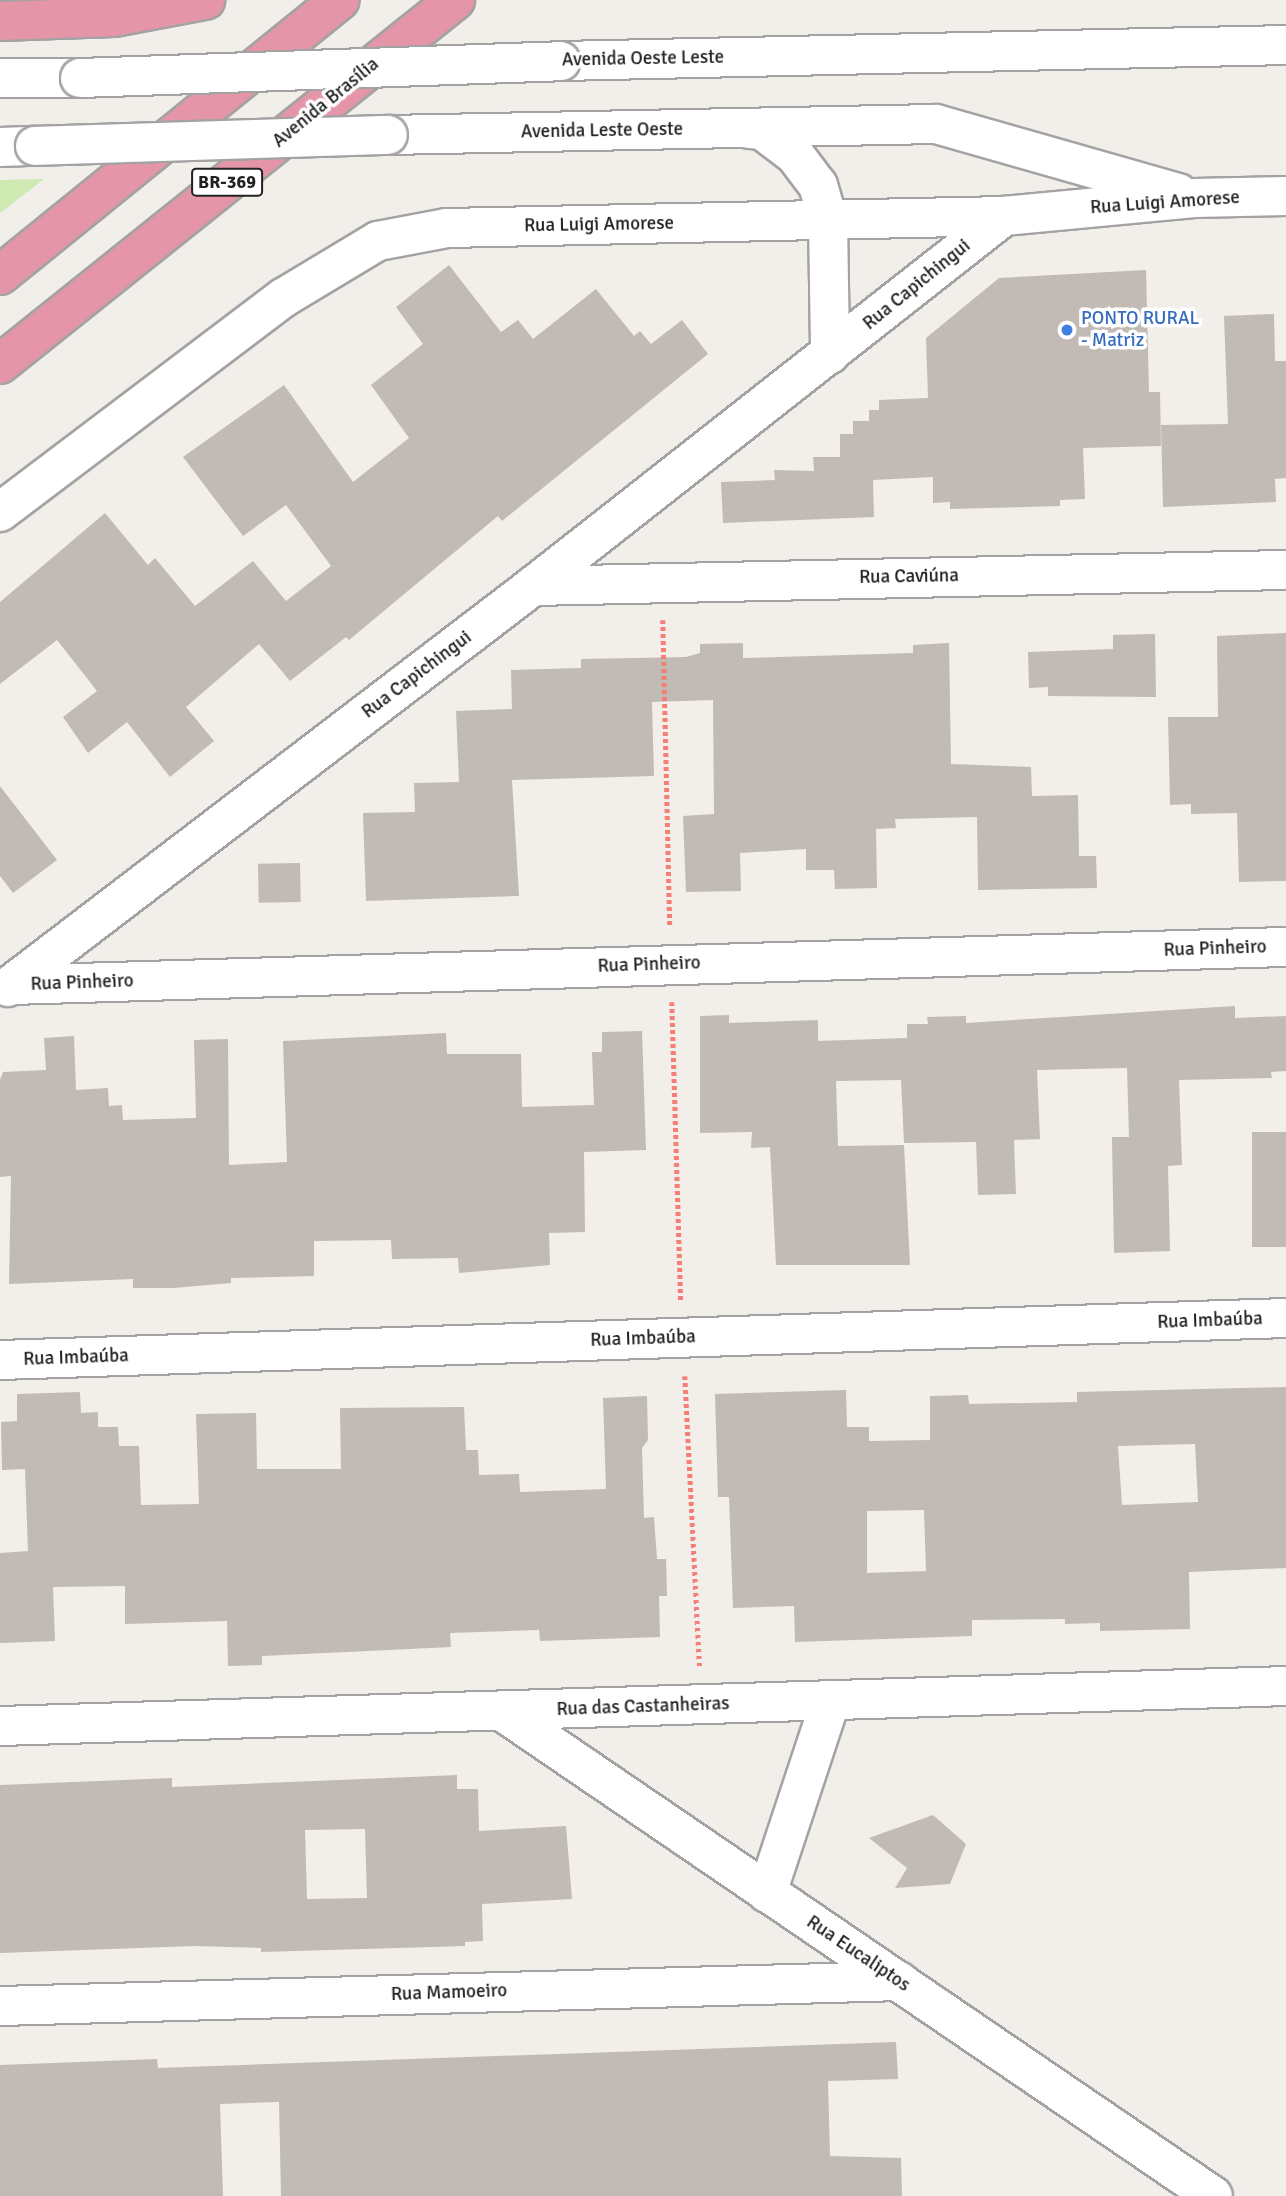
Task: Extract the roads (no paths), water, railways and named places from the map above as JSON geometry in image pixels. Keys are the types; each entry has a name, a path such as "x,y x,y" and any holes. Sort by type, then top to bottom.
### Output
{"highway":[{"path":"0,21 114,17 205,0"},
{"path":"0,275 341,0"},
{"name":"Avenida Brasília","path":"0,365 455,0"}],"street":[{"name":"Avenida Oeste Leste","path":"0,78 80,78 561,61 1286,45"},
{"name":"Avenida Leste Oeste","path":"17,146 388,135 936,124 1194,198"},
{"path":"726,129 762,130 795,155 818,185 828,220 830,354"},
{"name":"Rua Luigi Amorese","path":"0,512 283,298 378,241 447,228 1004,216 1194,198 1286,196"},
{"name":"Rua Capichingui","path":"6,988 533,586 1004,216"},
{"name":"Rua Caviúna","path":"533,586 662,581 1286,570"},
{"name":"Rua Pinheiro","path":"6,988 671,964 1286,947"},
{"name":"Rua Imbaúba","path":"0,1360 1286,1318"},
{"name":"Rua das Castanheiras","path":"0,1726 503,1713 1286,1686"},
{"path":"767,1893 831,1700"},
{"name":"Rua Eucaliptos","path":"503,1713 1213,2196"},
{"name":"Rua Mamoeiro","path":"0,2006 898,1981"}],"place":[{"name":"PONTO RURAL - Matriz","path":"1067,330"}]}
